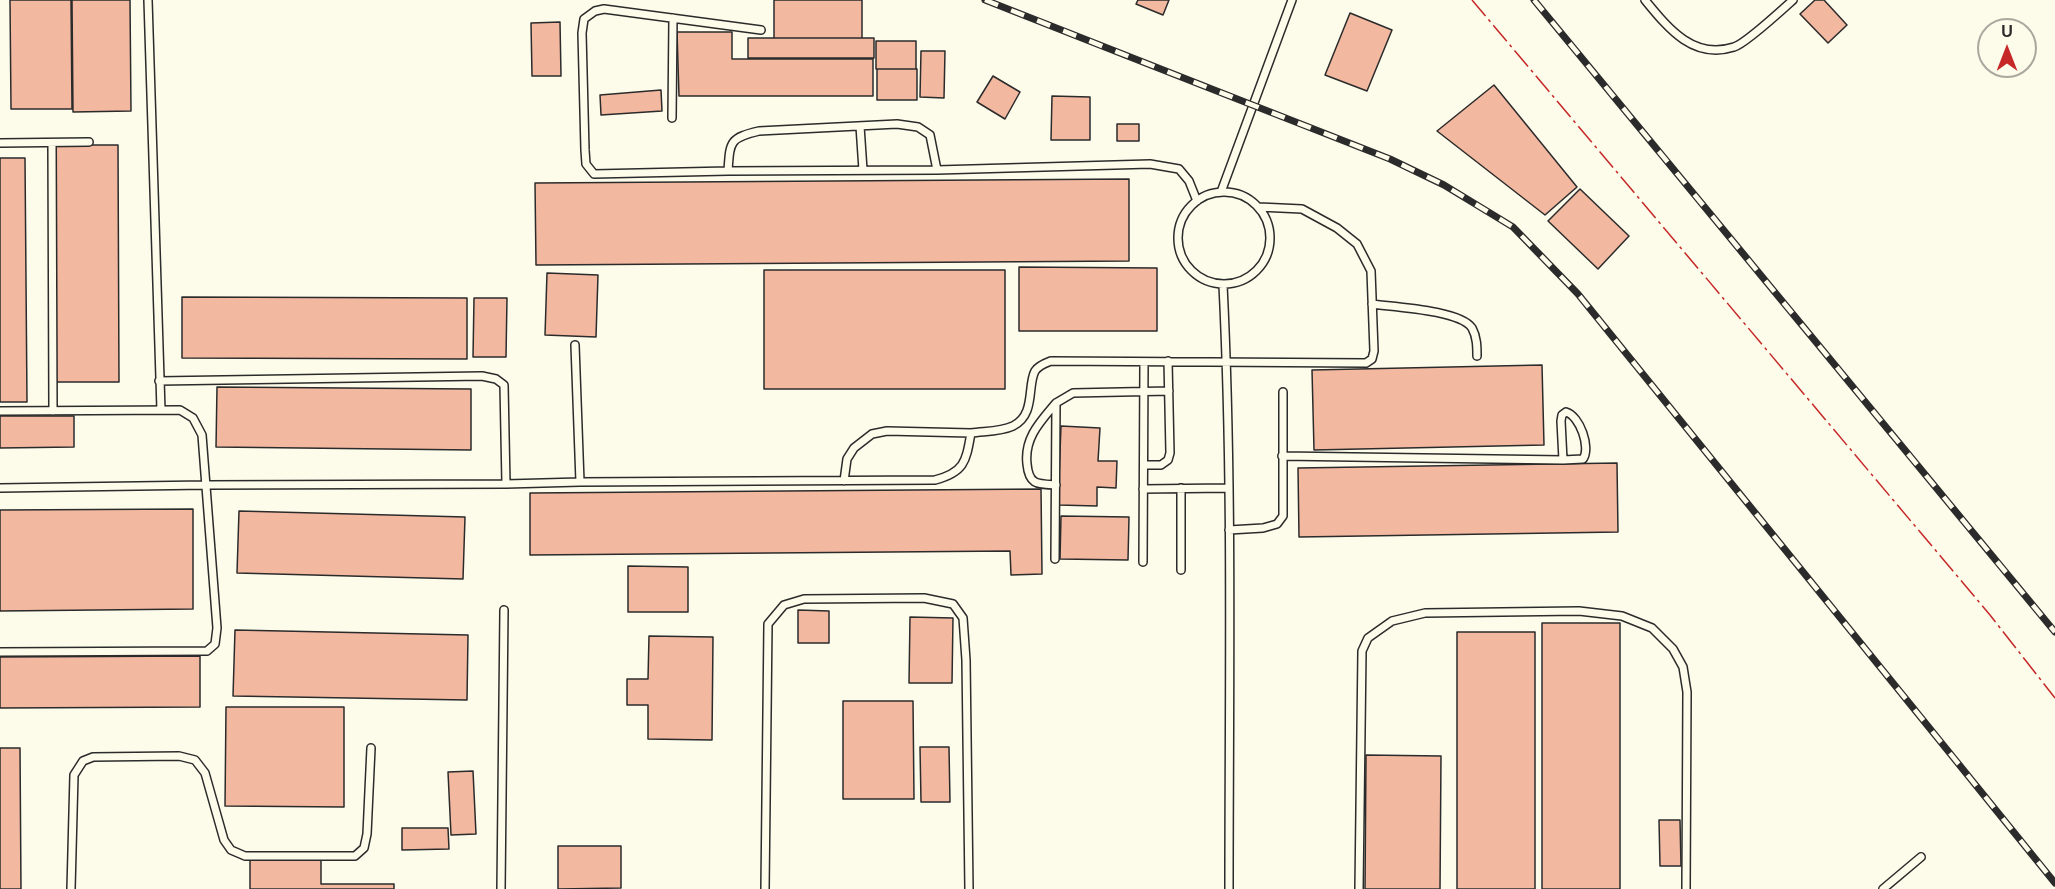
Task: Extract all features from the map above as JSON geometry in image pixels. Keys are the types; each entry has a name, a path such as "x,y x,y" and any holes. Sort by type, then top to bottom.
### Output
{"lane":[{"path":"148,0 160,410"},
{"path":"1221,192 1292,0"},
{"path":"1645,0 1669,28 1682,39 1689,44 1710,50 1736,47 1793,0"},
{"path":"761,30 604,9 595,11 584,19 582,33 586,164 594,174 937,170 1150,164 1179,169 1189,181 1197,201"},
{"path":"672,117 673,18"},
{"path":"728,171 729,147 740,135 759,131 897,124 918,127 930,135 937,170"},
{"path":"860,126 863,170"},
{"path":"0,142 89,142"},
{"path":"52,143 53,411"},
{"path":"1221,192 1238,194 1259,207 1267,220 1271,235 1269,250 1263,265 1252,276 1238,283 1223,285 1209,282 1196,275 1186,265 1179,252 1177,237 1186,211 1197,201 1221,192"},
{"path":"844,481 847,459 854,448 872,434 887,430 971,433 1015,425 1025,414 1031,399 1035,371 1042,364 1051,361 1366,363 1372,358 1374,351 1371,271 1356,244 1337,228 1302,209 1259,207"},
{"path":"1223,285 1227,361 1229,889"},
{"path":"1372,304 1430,311 1462,320 1472,328 1477,343 1477,356"},
{"path":"575,345 580,482"},
{"path":"1143,465 1161,465 1168,460 1170,453 1168,361"},
{"path":"1143,562 1144,362"},
{"path":"159,381 482,376 496,379 504,385 506,484"},
{"path":"1056,485 1031,481 1028,474 1026,449 1036,426 1056,403 1073,393 1169,391"},
{"path":"1228,530 1263,528 1277,524 1283,516 1283,392"},
{"path":"1055,559 1056,403"},
{"path":"0,411 180,410 193,418 202,435 217,628 215,644 207,651 0,652"},
{"path":"1282,456 1563,460 1583,459 1586,456 1586,449 1578,420 1566,412 1562,415 1561,421 1563,460"},
{"path":"0,488 935,480 950,476 959,470 968,453 971,433"},
{"path":"1181,488 1181,570"},
{"path":"1143,489 1228,488"},
{"path":"765,889 768,624 784,605 804,599 924,598 953,604 963,618 966,660 969,889"},
{"path":"501,889 504,610"},
{"path":"1359,889 1362,651 1368,638 1392,621 1425,613 1579,611 1622,616 1652,628 1673,649 1683,667 1687,692 1686,889"},
{"path":"71,889 74,775 83,761 93,758 179,756 195,759 205,773 224,840 231,850 244,856 355,856 364,848 367,834 371,748"},
{"path":"1883,889 1921,856"}],"building":[{"path":"10,0 71,0 72,109 11,109"},
{"path":"72,0 130,0 131,111 73,112"},
{"path":"774,0 862,0 862,38 774,38"},
{"path":"1138,0 1169,0 1163,15 1136,4"},
{"path":"1815,0 1824,0 1847,25 1828,43 1800,14"},
{"path":"1350,13 1392,30 1367,91 1325,75"},
{"path":"560,22 561,76 532,76 531,23"},
{"path":"677,32 732,32 732,59 873,59 873,96 679,96"},
{"path":"748,38 874,38 874,58 748,58"},
{"path":"876,41 916,41 916,69 876,69"},
{"path":"921,51 945,51 944,98 920,97"},
{"path":"877,69 917,69 917,100 877,100"},
{"path":"993,76 1020,92 1005,119 977,102"},
{"path":"1494,85 1577,187 1545,215 1437,131"},
{"path":"661,90 662,111 601,115 600,95"},
{"path":"1052,96 1090,97 1090,140 1051,140"},
{"path":"1117,124 1139,124 1139,141 1117,141"},
{"path":"56,145 118,145 119,382 56,382"},
{"path":"0,158 25,158 27,402 0,402"},
{"path":"1129,179 1129,261 536,265 535,183"},
{"path":"1580,189 1629,236 1598,269 1548,221"},
{"path":"1019,267 1157,268 1157,331 1019,331"},
{"path":"764,270 1005,270 1005,389 764,389"},
{"path":"547,273 598,275 596,337 545,335"},
{"path":"182,297 467,298 467,359 182,358"},
{"path":"474,298 507,298 506,357 473,357"},
{"path":"1542,365 1544,445 1314,450 1312,370"},
{"path":"217,387 471,389 471,450 216,447"},
{"path":"0,416 74,416 74,447 0,448"},
{"path":"1061,426 1100,428 1098,461 1117,461 1116,488 1097,487 1097,506 1058,505"},
{"path":"1617,463 1618,532 1299,537 1298,468"},
{"path":"1041,489 1042,574 1011,575 1010,551 530,555 530,493"},
{"path":"193,509 193,609 0,611 0,510"},
{"path":"239,511 465,517 463,579 237,573"},
{"path":"1061,516 1129,517 1128,560 1060,559"},
{"path":"628,566 688,567 688,612 628,612"},
{"path":"798,610 829,611 829,643 798,643"},
{"path":"910,617 953,618 952,683 909,683"},
{"path":"1542,623 1620,623 1620,889 1542,889"},
{"path":"235,630 468,635 467,700 233,696"},
{"path":"1457,632 1535,632 1535,889 1457,889"},
{"path":"649,636 713,637 712,740 648,739 648,705 627,705 627,679 648,679"},
{"path":"200,656 200,707 0,708 0,657"},
{"path":"843,701 913,701 914,799 843,799"},
{"path":"226,707 344,707 344,807 225,806"},
{"path":"920,747 949,747 950,802 921,802"},
{"path":"0,748 20,748 21,889 0,889"},
{"path":"1366,755 1441,756 1440,889 1365,889"},
{"path":"473,771 476,834 451,835 448,772"},
{"path":"1659,820 1680,820 1681,866 1660,866"},
{"path":"402,828 448,828 449,849 402,850"},
{"path":"558,846 621,846 621,888 558,889"},
{"path":"250,860 321,860 321,884 394,884 394,889 250,889"}],"railway":[{"path":"985,0 1390,159 1444,185 1513,227 1578,294 2055,883"},
{"path":"1534,0 2055,632"}],"power":[{"path":"1472,0 1990,615 2055,698"}]}
